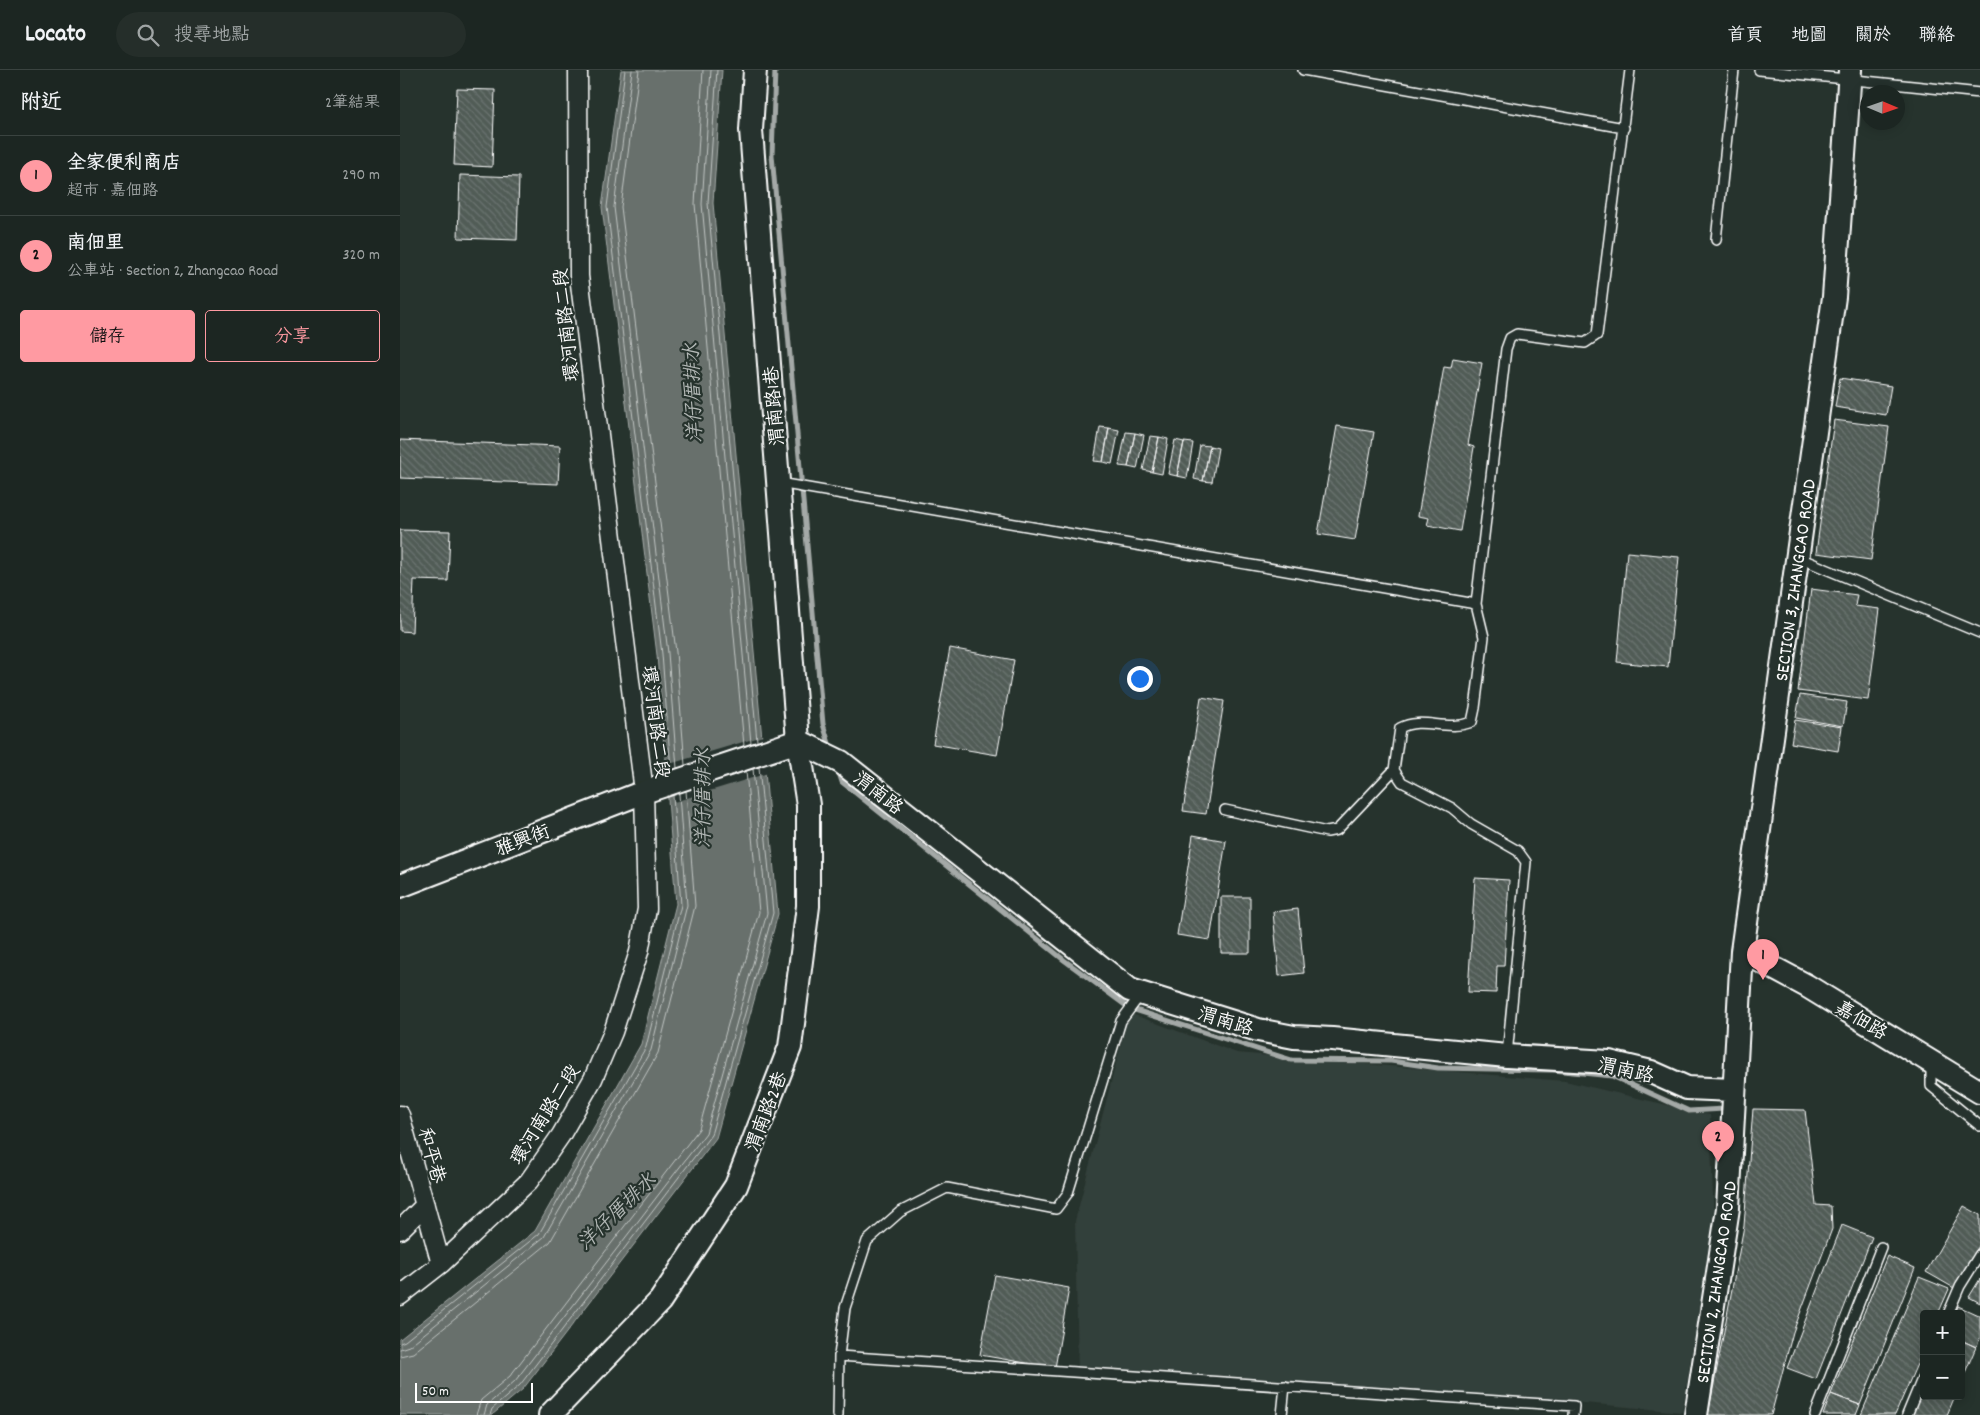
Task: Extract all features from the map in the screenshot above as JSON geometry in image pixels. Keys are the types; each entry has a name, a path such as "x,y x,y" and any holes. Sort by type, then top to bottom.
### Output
{"street":[{"name":"環河南路二段","path":"400,1296 441,1264 529,1181 561,1135 593,1079 626,993 638,952 647,909 644,792 579,276 578,70"},
{"name":"渭南路1巷","path":"755,70 751,130 798,741"},
{"name":"SECTION 3, ZHANGCAO ROAD","path":"1733,1090 1742,951 1834,297 1850,76"},
{"name":"雅興街","path":"400,886 644,792 798,741"},
{"name":"渭南路","path":"798,741 841,762 1123,985 1141,994 1258,1030 1294,1037 1507,1056 1609,1062 1652,1072 1687,1088 1733,1090"},
{"name":"渭南路2巷","path":"552,1415 660,1301 736,1186 790,1047 808,906 808,805 798,741"},
{"name":"嘉佃路","path":"1742,951 1807,986 1980,1092"},
{"name":"SECTION 2, ZHANGCAO ROAD","path":"1696,1415 1728,1208 1733,1090"},
{"name":"和平巷","path":"400,1115 441,1264"},
{"name":"和平巷","path":"400,1230 425,1205"}],"lane":[{"path":"1303,70 1624,128"},
{"path":"1225,810 1327,832 1337,830 1394,770 1400,728 1410,722 1459,727 1472,722 1484,637 1476,604 1506,349 1510,338 1517,334 1585,343 1597,335 1630,70"},
{"path":"1716,240 1734,70"},
{"path":"1759,70 1850,76 1980,93"},
{"path":"779,483 1476,604"},
{"path":"1797,557 1980,633"},
{"path":"1394,770 1402,782 1452,808 1471,824 1518,851 1526,862 1507,1056"},
{"path":"838,1415 839,1356 845,1308 867,1241 900,1212 947,1188 1056,1209 1068,1193 1121,1021 1141,994"},
{"path":"1932,1061 1931,1086 1980,1126"},
{"path":"1815,1415 1881,1247"},
{"path":"1950,1310 1960,1286 1980,1254"},
{"path":"839,1356 1574,1406 1573,1415"},
{"path":"1907,1415 1920,1384"},
{"path":"1282,1415 1286,1386"}],"shaded area":[{"path":"1129,1013 1237,1053 1565,1081 1710,1115 1714,1225 1682,1412 1519,1397 1078,1375 1075,1221"}],"water":[{"name":"洋仔厝排水","path":"621,70 722,70 713,203 778,914 716,1138 523,1389 492,1415 400,1415 400,1339 535,1231 641,1044 676,904 657,655 602,207"}],"pier":[{"path":"763,736 768,773 674,802 663,766"}],"building":[{"path":"457,89 495,90 492,167 454,165"},
{"path":"460,175 519,177 517,240 458,238"},
{"path":"1453,358 1482,363 1468,445 1474,447 1460,531 1427,525 1429,518 1418,516 1444,367 1451,368"},
{"path":"1840,378 1891,386 1886,415 1835,407"},
{"path":"1834,420 1889,427 1871,560 1816,553"},
{"path":"1337,426 1374,432 1355,540 1318,534"},
{"path":"1100,427 1109,428 1103,462 1094,461"},
{"path":"1109,428 1119,430 1112,464 1103,462"},
{"path":"1126,432 1135,433 1128,467 1119,466"},
{"path":"1135,433 1144,435 1137,469 1128,467"},
{"path":"1150,436 1159,437 1152,472 1143,470"},
{"path":"1159,437 1168,439 1162,474 1152,472"},
{"path":"400,440 560,446 558,484 400,478"},
{"path":"1175,440 1184,442 1177,476 1168,474"},
{"path":"1184,442 1193,443 1187,478 1177,476"},
{"path":"1200,445 1210,446 1203,481 1194,479"},
{"path":"1210,446 1218,448 1212,482 1203,481"},
{"path":"400,530 450,531 448,581 414,580 412,632 400,631"},
{"path":"1627,552 1679,557 1668,667 1617,662"},
{"path":"1811,589 1857,595 1855,606 1880,609 1868,700 1798,691"},
{"path":"950,648 1014,660 997,755 933,744"},
{"path":"1800,695 1847,702 1843,726 1796,718"},
{"path":"1201,697 1224,701 1206,814 1183,811"},
{"path":"1795,720 1842,727 1838,751 1791,743"},
{"path":"1193,835 1226,841 1210,940 1177,935"},
{"path":"1475,878 1509,880 1504,966 1497,966 1496,993 1468,992"},
{"path":"1221,897 1250,897 1250,953 1221,953"},
{"path":"1298,909 1304,973 1279,976 1273,912"},
{"path":"1753,1109 1805,1110 1816,1205 1831,1206 1832,1229 1793,1332 1771,1415 1708,1415 1744,1226"},
{"path":"1964,1206 1980,1215 1980,1244 1954,1288 1926,1272"},
{"path":"1842,1225 1872,1237 1816,1379 1787,1368"},
{"path":"1887,1256 1915,1268 1860,1405 1831,1394"},
{"path":"995,1275 1069,1288 1055,1368 980,1355"},
{"path":"1919,1277 1949,1289 1940,1310 1920,1310 1920,1357 1895,1415 1861,1415"},
{"path":"1980,1279 1980,1303 1969,1297"},
{"path":"1958,1306 1980,1316 1980,1339 1976,1347 1965,1342 1965,1310 1956,1310"},
{"path":"1965,1342 1976,1347 1965,1373"},
{"path":"1831,1394 1860,1405 1856,1415 1823,1415"},
{"path":"1920,1395 1920,1400 1953,1400 1947,1415 1911,1415"}],"waterway":[{"path":"775,70 772,155 823,724 831,750"},
{"path":"838,770 842,782 1064,960 1129,1008 1291,1060 1391,1061 1438,1068 1553,1070 1612,1076 1689,1111 1724,1109"}],"place":[{"name":"全家便利商店","path":"1763,980"},
{"name":"南佃里","path":"1718,1162"}]}
